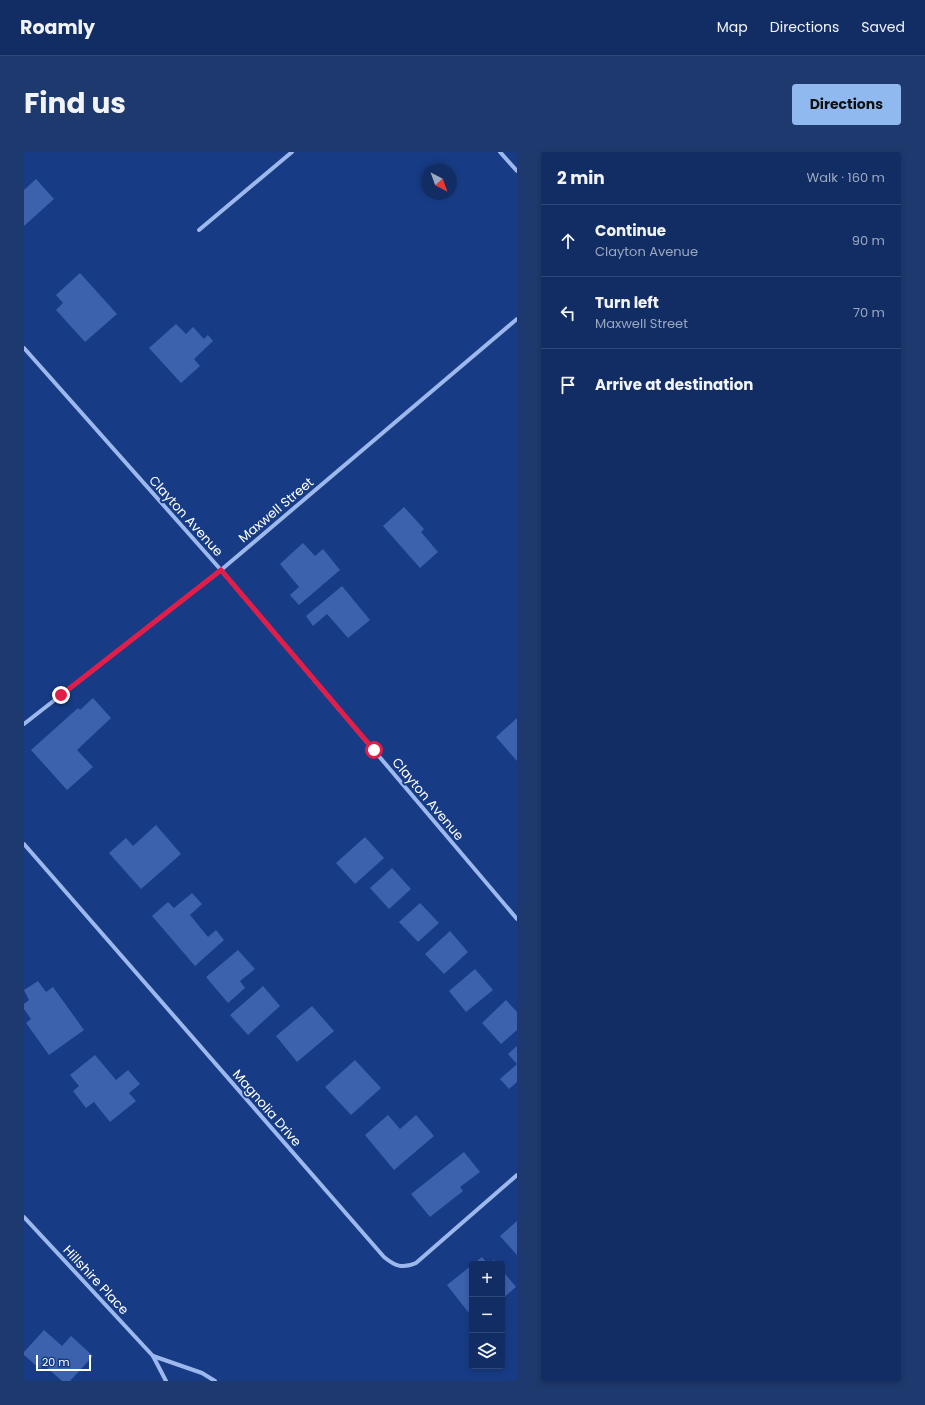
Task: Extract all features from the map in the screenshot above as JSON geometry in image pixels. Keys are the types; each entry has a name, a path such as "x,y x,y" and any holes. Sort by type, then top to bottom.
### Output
{"street":[{"path":"199,230 292,152"},
{"path":"500,152 517,171"},
{"name":"Maxwell Street","path":"24,724 221,570 517,319"},
{"name":"Clayton Avenue","path":"24,348 221,570 517,919"},
{"name":"Magnolia Drive","path":"24,844 378,1251 393,1265 406,1267 416,1263 517,1175"},
{"name":"Hillshire Place","path":"24,1217 153,1356 166,1381"},
{"name":"Hillshire Place","path":"153,1356 202,1373 215,1381"}],"building":[{"path":"36,179 54,199 24,226 24,190"},
{"path":"80,273 117,314 85,342 56,310 63,303 56,295"},
{"path":"176,324 186,334 193,327 204,339 208,335 213,341 194,359 200,366 181,383 149,348"},
{"path":"404,507 424,529 421,532 438,552 420,568 383,526"},
{"path":"303,543 315,556 323,549 340,570 299,605 290,595 299,587 280,564"},
{"path":"342,586 370,620 348,638 327,614 313,626 306,616"},
{"path":"93,698 111,718 77,750 93,767 67,790 31,750 78,708 80,710"},
{"path":"517,718 517,761 496,737"},
{"path":"156,825 181,854 141,889 109,853 126,838 133,846"},
{"path":"365,837 384,858 355,884 336,863"},
{"path":"392,868 411,889 389,909 370,888"},
{"path":"192,893 202,904 190,915 208,937 216,930 224,940 195,966 152,916 168,902 174,908"},
{"path":"420,903 439,923 418,942 399,922"},
{"path":"450,931 468,952 444,974 425,954"},
{"path":"238,950 255,969 240,981 245,988 228,1003 206,977"},
{"path":"475,969 493,990 466,1012 449,991"},
{"path":"38,981 46,992 53,987 84,1030 49,1055 26,1023 31,1019 24,1009 24,1004 29,1000 24,990"},
{"path":"263,986 280,1006 248,1035 230,1015"},
{"path":"506,1000 517,1012 517,1030 501,1044 482,1023"},
{"path":"312,1006 334,1031 297,1062 276,1036"},
{"path":"517,1046 517,1064 508,1054"},
{"path":"95,1055 116,1080 128,1070 140,1084 129,1093 136,1101 110,1122 94,1102 86,1108 73,1091 79,1086 70,1075"},
{"path":"355,1060 381,1088 351,1115 325,1087"},
{"path":"517,1064 517,1082 509,1089 500,1079"},
{"path":"388,1115 400,1129 416,1115 434,1136 394,1170 365,1135"},
{"path":"464,1152 480,1172 460,1187 463,1191 430,1217 411,1194"},
{"path":"517,1221 517,1255 500,1236"},
{"path":"482,1257 485,1261 477,1261"},
{"path":"469,1267 468,1312 447,1285"},
{"path":"505,1274 516,1287 505,1296"},
{"path":"44,1330 62,1346 71,1336 93,1356 70,1381 62,1381 44,1365 40,1369 24,1355 24,1352"}],"route":[{"path":"61,695 221,570 374,750"}]}
